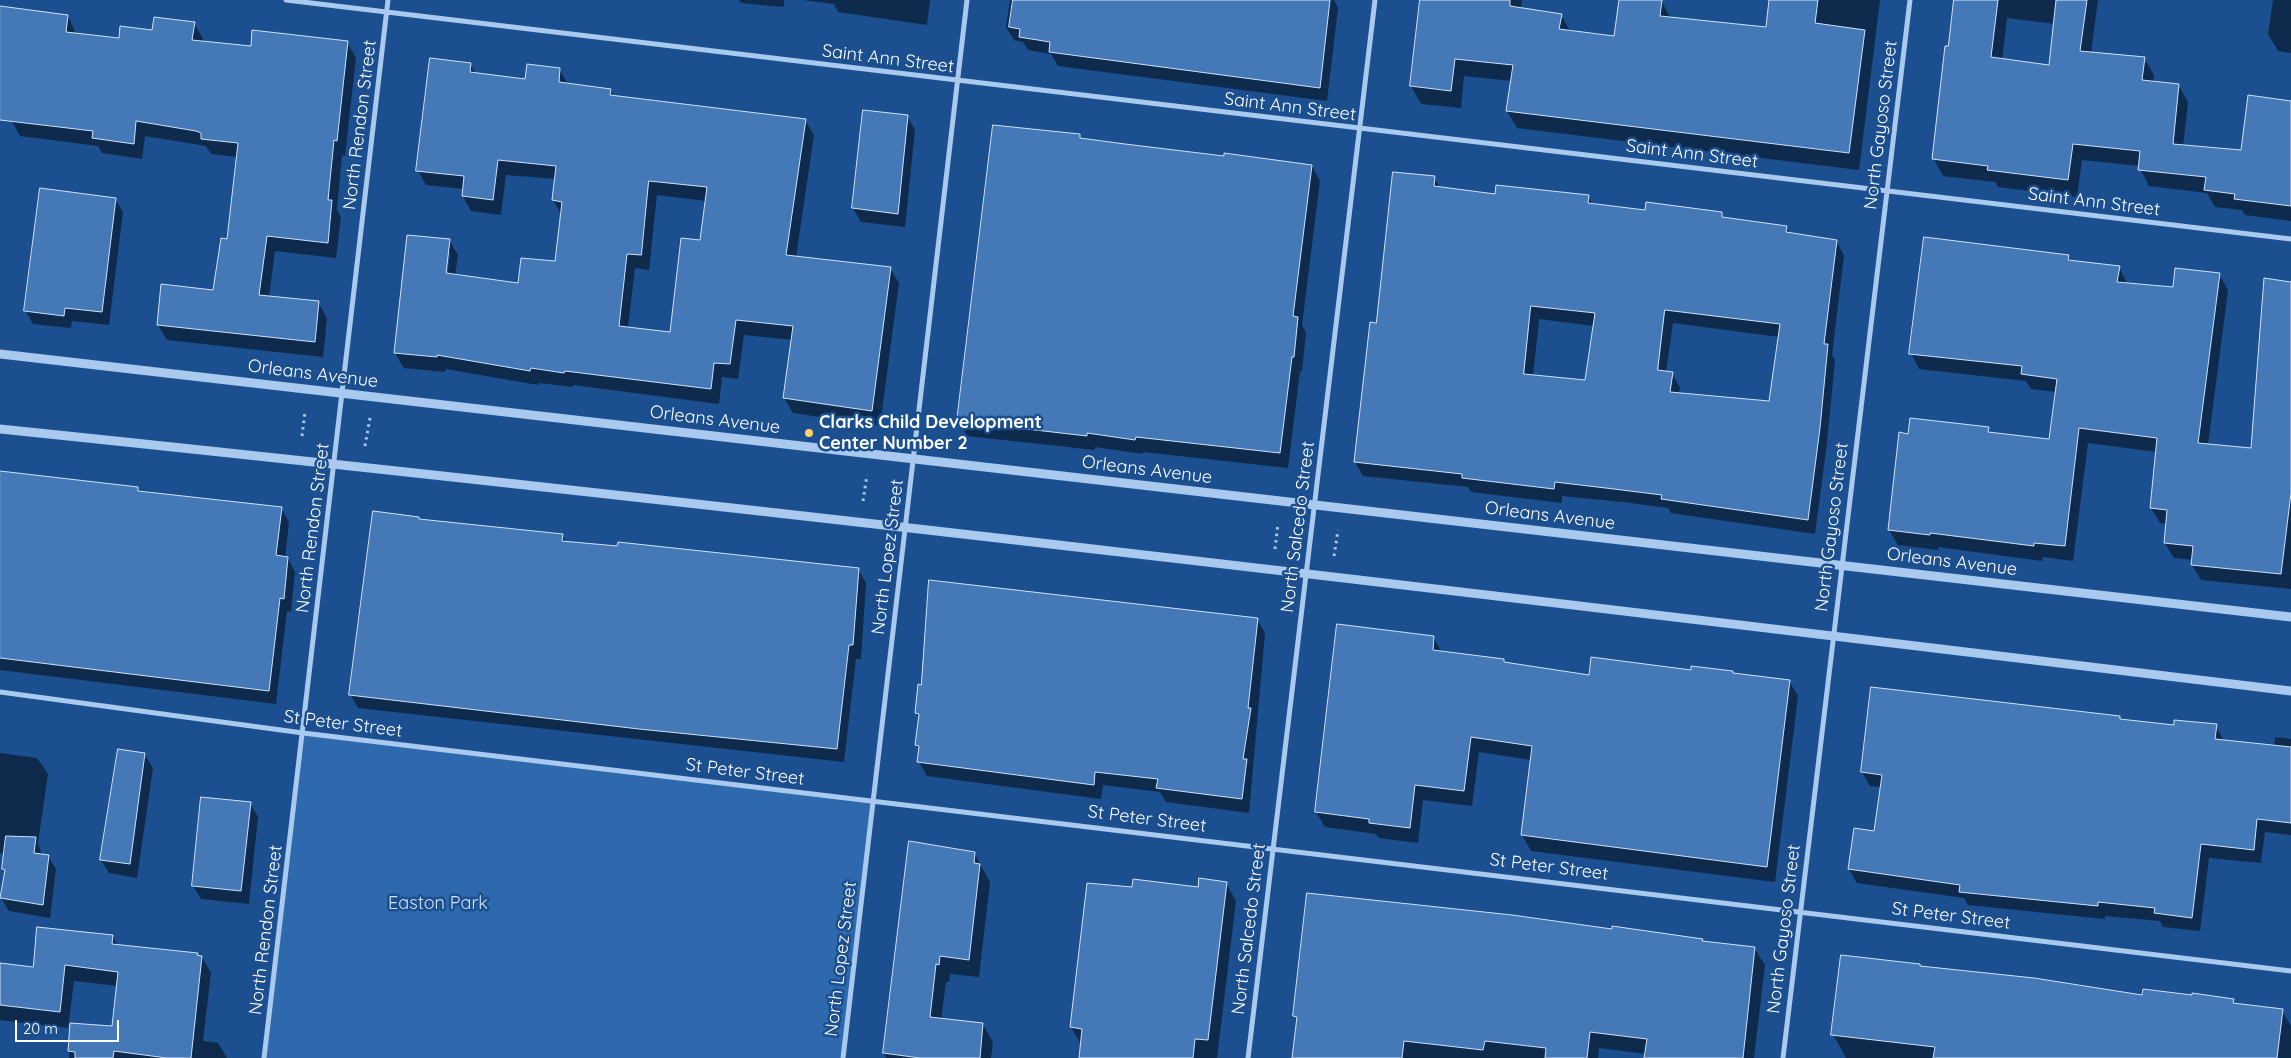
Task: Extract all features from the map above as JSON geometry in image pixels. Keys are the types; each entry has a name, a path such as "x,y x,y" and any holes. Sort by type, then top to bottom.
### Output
{"street":[{"name":"Saint Ann Street","path":"286,0 2291,239"},
{"name":"North Rendon Street","path":"264,1058 388,0"},
{"name":"North Lopez Street","path":"843,1058 967,0"},
{"name":"North Salcedo Street","path":"1248,1058 1375,0"},
{"name":"North Gayoso Street","path":"1783,1058 1910,0"},
{"name":"Orleans Avenue","path":"0,354 2291,617"},
{"path":"0,429 905,526 2291,691"},
{"name":"St Peter Street","path":"0,692 303,733 1273,847 2291,971"}],"path":[{"path":"302,436 306,403"},
{"path":"365,447 370,416"},
{"path":"862,506 868,469"},
{"path":"1275,550 1279,513"},
{"path":"1333,559 1339,525"}],"green space":[{"name":"Easton Park","path":"303,733 873,801 843,1058 264,1058"}],"building":[{"path":"1013,0 1330,0 1320,88 1049,52 1050,42 1019,37 1020,29 1009,27"},
{"path":"1420,0 1510,0 1510,6 1562,14 1559,29 1614,36 1619,0 1662,0 1660,16 1766,27 1769,0 1818,0 1815,23 1865,30 1849,153 1506,111 1513,65 1455,59 1451,91 1410,86"},
{"path":"1954,0 1998,0 1991,57 2049,65 2056,0 2087,0 2080,51 2145,57 2142,80 2179,84 2173,144 2241,150 2248,95 2291,101 2291,206 2234,199 2235,194 2204,190 2206,177 2138,170 2140,151 2073,144 2068,180 1987,170 1988,166 1932,159 1945,46 1948,46"},
{"path":"0,6 68,15 66,32 119,38 120,26 152,30 154,17 195,22 192,40 251,46 252,30 348,41 337,141 334,140 328,200 332,200 328,243 267,236 259,295 319,301 315,342 157,325 161,284 213,290 221,238 227,239 238,143 201,139 201,133 196,131 136,121 134,144 92,138 93,131 0,120"},
{"path":"430,58 471,63 470,72 525,79 527,64 560,68 559,82 611,89 610,95 806,119 786,255 891,267 872,411 783,398 793,326 736,320 730,364 714,363 711,389 565,371 564,373 531,368 530,371 437,355 437,357 394,353 407,235 450,239 446,273 518,283 521,258 555,261 562,202 552,200 556,166 498,160 493,200 462,196 464,176 416,171","holes":["649,181 707,187 700,240 681,238 670,332 619,326 627,254 641,255"]},
{"path":"863,110 908,115 898,214 852,208"},
{"path":"993,125 1080,134 1080,138 1125,144 1224,156 1224,153 1312,165 1293,316 1298,317 1294,357 1292,357 1280,453 1136,437 1135,440 1087,433 1087,436 957,421"},
{"path":"1393,172 1435,176 1434,186 1495,194 1496,185 1589,195 1588,203 1645,210 1646,202 1722,212 1722,217 1787,226 1786,232 1837,240 1824,344 1828,344 1820,428 1808,520 1661,499 1662,495 1555,482 1554,489 1462,478 1462,474 1354,462 1370,322 1376,323","holes":["1531,306 1595,313 1585,380 1524,374","1665,310 1780,324 1769,401 1670,392 1673,372 1658,370"]},
{"path":"40,188 116,198 102,312 65,308 64,316 24,311"},
{"path":"1924,237 2069,255 2068,260 2120,266 2117,282 2173,287 2175,268 2220,273 2198,443 2251,448 2264,278 2291,282 2291,493 2281,574 2191,565 2193,546 2164,543 2167,510 2150,508 2157,438 2079,428 2065,546 2034,543 2034,546 1930,533 1930,535 1888,530 1899,432 1908,434 1910,418 1989,427 1988,432 2049,439 2057,379 2021,374 2022,366 1909,354"},
{"path":"0,471 138,487 138,491 282,507 276,555 288,557 284,599 280,598 269,691 0,658"},
{"path":"373,511 419,517 419,519 563,534 562,541 617,546 618,542 859,568 853,645 849,645 837,749 639,729 349,695"},
{"path":"929,580 1258,618 1248,708 1251,708 1243,759 1247,759 1242,799 1156,788 1158,779 1095,772 1094,785 917,762 919,746 915,745 919,714 915,713 918,684 921,685"},
{"path":"1337,624 1434,636 1433,650 1504,659 1504,662 1589,675 1591,657 1691,670 1691,666 1790,680 1767,867 1521,835 1532,746 1471,737 1464,791 1415,785 1410,828 1369,823 1369,819 1315,812"},
{"path":"1871,687 2120,716 2120,719 2174,725 2174,720 2217,724 2215,739 2291,747 2291,823 2257,819 2254,850 2201,844 2192,918 2154,913 2155,908 2098,902 2098,906 1959,892 1960,885 1848,869 1854,828 1874,831 1882,775 1861,772"},
{"path":"118,749 145,753 130,864 100,860"},
{"path":"201,797 251,802 241,891 192,886"},
{"path":"6,836 36,837 34,853 49,855 43,905 0,898 5,870 2,869"},
{"path":"909,841 975,852 974,863 980,864 969,960 940,956 939,965 936,964 930,1017 983,1023 980,1058 920,1058 883,1053"},
{"path":"1199,878 1227,882 1208,1040 1195,1039 1193,1058 1079,1058 1082,1029 1070,1027 1087,883 1132,887 1133,879 1198,887"},
{"path":"1307,893 1512,915 1612,929 1612,926 1703,939 1702,941 1755,947 1743,1058 1644,1058 1647,1039 1590,1032 1587,1058 1545,1058 1546,1048 1485,1041 1483,1050 1404,1041 1402,1058 1292,1058 1297,1017 1293,1016"},
{"path":"37,927 113,935 112,944 198,953 197,955 202,956 191,1058 167,1058 114,1051 113,1058 75,1058 75,1052 68,1051 70,1023 112,1026 118,972 65,965 60,1012 0,1005 0,963 33,967"},
{"path":"1841,955 1920,964 1920,966 2034,978 2142,995 2143,989 2192,995 2192,993 2234,999 2233,1003 2283,1009 2277,1058 1933,1058 1935,1047 1831,1035"}],"place":[{"name":"Clarks Child Development Center Number 2","path":"809,433"}]}
